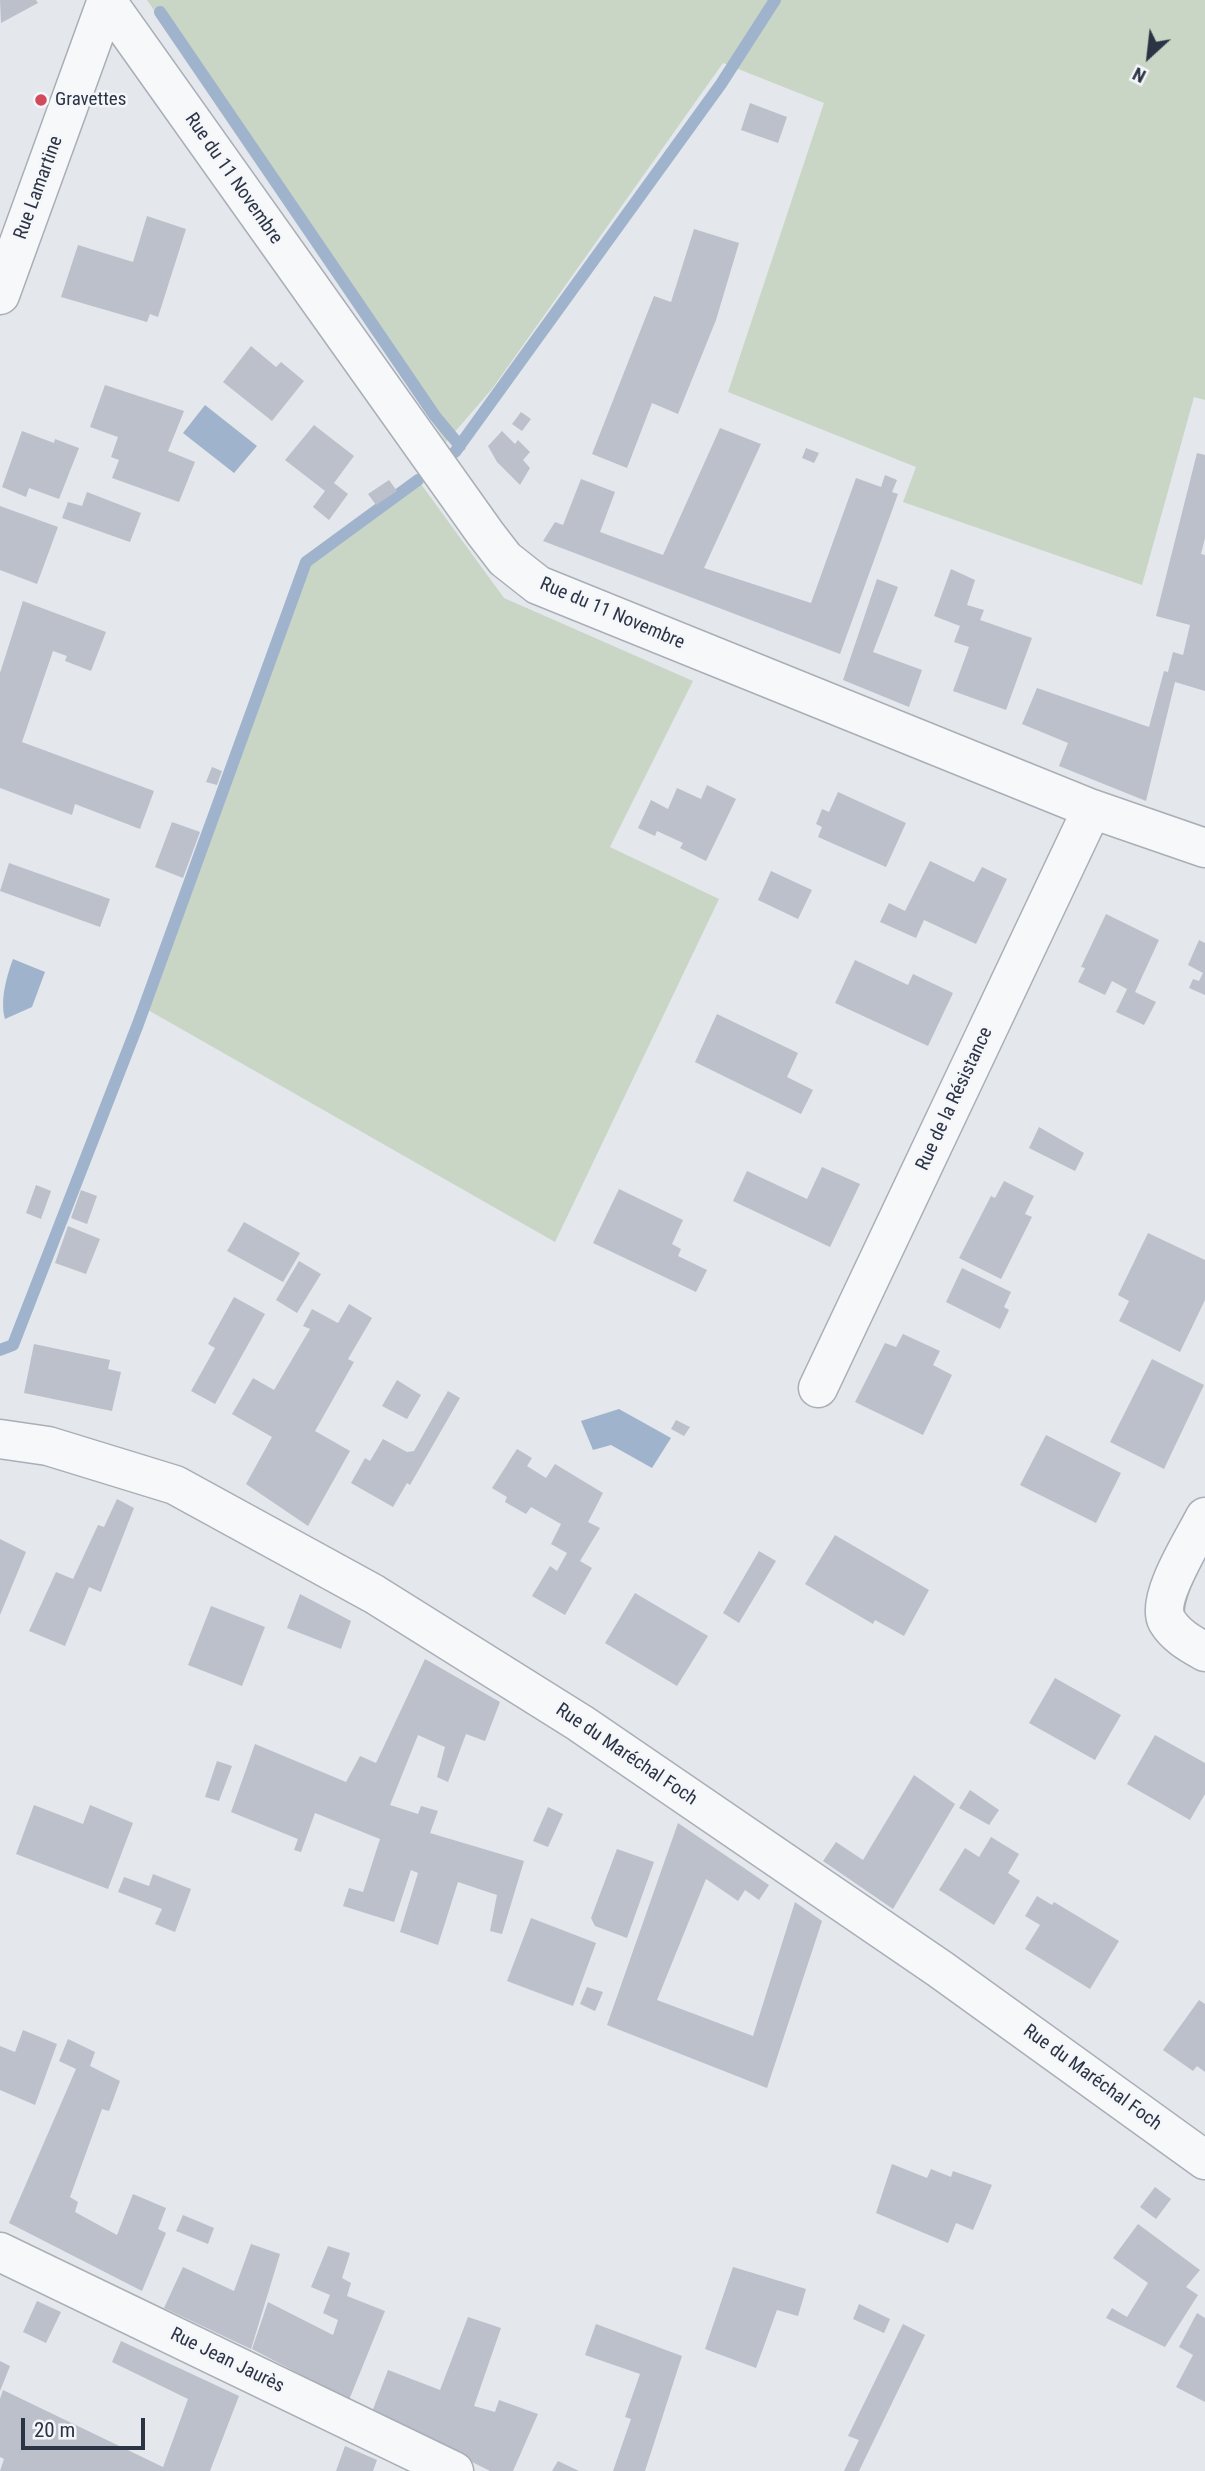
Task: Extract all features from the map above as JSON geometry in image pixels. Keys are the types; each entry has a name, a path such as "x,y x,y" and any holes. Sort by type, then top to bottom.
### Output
{"street":[{"name":"Rue Lamartine","path":"0,295 107,1"},
{"name":"Rue du 11 Novembre","path":"107,1 485,533 505,559 538,585 1092,809 1205,848"},
{"name":"Rue de la Résistance","path":"818,1388 1092,809"},
{"name":"Rue du Maréchal Foch","path":"0,1439 48,1446 175,1485 374,1594 580,1723 940,1969 1205,2160"},
{"path":"1205,1517 1164,1599 1166,1620 1183,1639 1205,1652"},
{"name":"Rue Jean Jaurès","path":"0,2252 454,2471"}],"green space":[{"path":"147,0 1205,0 1205,400 1194,397 1142,585 903,502 916,467 728,392 824,103 723,63 492,389 446,442"},
{"path":"418,480 504,598 693,681 610,847 719,899 555,1242 148,1010 306,562"}],"water":[{"path":"205,405 257,446 234,473 183,433"},
{"path":"13,959 45,972 32,1007 5,1019 4,989"},
{"path":"619,1409 671,1438 652,1468 611,1445 593,1450 581,1421"}],"building":[{"path":"0,0 36,0 38,3 1,23"},
{"path":"750,103 787,117 778,143 741,130"},
{"path":"147,216 186,229 158,317 150,314 147,322 61,297 78,245 133,262"},
{"path":"694,229 739,243 716,320 678,414 652,403 627,468 592,454 654,296 671,302"},
{"path":"251,346 276,367 281,362 304,381 272,421 223,382"},
{"path":"105,385 184,411 168,451 195,462 179,502 112,478 119,460 111,457 118,437 90,427"},
{"path":"521,412 531,419 522,431 512,424"},
{"path":"314,425 354,456 334,483 348,494 329,520 313,507 325,491 285,460"},
{"path":"720,428 761,444 704,568 811,603 856,478 881,487 885,475 897,480 892,492 898,494 840,654 543,541 555,522 563,525 581,479 615,492 600,532 663,555"},
{"path":"22,431 54,443 55,439 79,448 59,499 29,488 26,497 2,487"},
{"path":"502,431 515,444 518,440 530,452 523,460 530,468 520,485 497,462 488,446"},
{"path":"806,448 819,453 814,463 802,458"},
{"path":"1197,453 1205,455 1205,538 1201,554 1205,555 1205,691 1175,682 1146,801 1059,766 1068,743 1022,724 1037,688 1149,727 1164,671 1168,672 1173,652 1183,655 1190,625 1156,616"},
{"path":"389,480 397,491 376,505 368,494"},
{"path":"87,492 141,513 130,542 62,518 68,502 82,506"},
{"path":"0,506 58,527 37,584 0,570"},
{"path":"951,569 975,580 967,605 984,610 980,620 1032,638 1006,710 953,691 969,647 954,642 960,626 934,616"},
{"path":"877,579 898,587 873,652 922,670 909,707 843,680"},
{"path":"23,601 106,632 91,671 65,661 67,656 53,651 22,742 154,791 140,829 75,804 72,815 0,788 0,673"},
{"path":"212,767 222,771 217,785 206,782"},
{"path":"707,785 736,799 706,861 680,848 683,843 657,831 655,836 638,828 651,800 668,809 677,788 701,799"},
{"path":"838,792 906,823 886,867 818,837 822,827 816,824 822,809 829,812"},
{"path":"172,822 200,832 183,878 155,867"},
{"path":"930,861 974,882 982,867 1007,879 976,944 924,920 916,938 880,922 889,903 905,911"},
{"path":"9,863 110,899 100,927 0,891"},
{"path":"771,871 812,890 798,919 758,900"},
{"path":"1106,914 1159,940 1135,992 1156,1002 1144,1025 1116,1012 1127,989 1112,981 1105,995 1078,982 1085,968 1081,967"},
{"path":"1199,940 1205,943 1205,995 1189,988 1193,979 1199,981 1203,973 1188,965"},
{"path":"855,960 908,985 913,974 953,993 928,1046 835,1003"},
{"path":"717,1014 798,1053 787,1077 813,1090 801,1114 695,1062"},
{"path":"1039,1127 1084,1153 1075,1171 1029,1148"},
{"path":"822,1167 860,1184 830,1247 733,1201 747,1171 807,1199"},
{"path":"1004,1181 1034,1196 1025,1214 1032,1217 1001,1279 959,1258 991,1196 995,1198"},
{"path":"36,1185 51,1191 41,1219 26,1213"},
{"path":"619,1189 683,1220 672,1244 681,1249 678,1256 707,1270 696,1292 593,1243"},
{"path":"81,1190 97,1196 87,1224 71,1218"},
{"path":"244,1222 300,1253 283,1282 227,1251"},
{"path":"68,1226 100,1239 86,1274 55,1263"},
{"path":"1148,1233 1205,1260 1205,1300 1180,1352 1119,1321 1129,1301 1118,1295"},
{"path":"299,1261 321,1274 297,1313 276,1300"},
{"path":"962,1268 1011,1292 1004,1307 1009,1310 1000,1329 946,1302"},
{"path":"234,1297 265,1314 215,1404 191,1391 215,1348 208,1344"},
{"path":"349,1304 372,1318 348,1359 354,1362 315,1431 350,1451 308,1526 246,1484 272,1437 232,1414 253,1378 274,1390 310,1329 303,1326 312,1309 338,1323"},
{"path":"903,1334 940,1351 933,1365 952,1375 923,1435 855,1402 885,1343 896,1347"},
{"path":"34,1344 110,1360 108,1369 121,1372 112,1411 24,1393"},
{"path":"1152,1359 1204,1385 1164,1469 1110,1442"},
{"path":"397,1380 421,1395 407,1419 382,1406"},
{"path":"448,1391 460,1398 410,1485 407,1483 393,1507 351,1483 365,1458 370,1461 383,1439 407,1452 414,1451"},
{"path":"676,1420 690,1427 684,1436 671,1429"},
{"path":"1046,1435 1121,1473 1096,1523 1020,1485"},
{"path":"517,1449 532,1458 527,1466 546,1478 555,1464 603,1493 588,1522 600,1528 580,1561 592,1568 565,1615 532,1596 550,1566 557,1571 567,1553 551,1544 561,1524 531,1507 526,1514 505,1502 507,1497 492,1488"},
{"path":"117,1499 134,1508 101,1592 89,1587 65,1646 29,1631 56,1572 73,1579 98,1525 104,1527"},
{"path":"835,1535 929,1590 904,1636 875,1620 873,1624 805,1584"},
{"path":"0,1539 26,1552 0,1615"},
{"path":"759,1551 776,1561 739,1623 723,1613"},
{"path":"635,1593 708,1636 677,1686 605,1643"},
{"path":"300,1594 351,1621 341,1649 287,1628"},
{"path":"211,1606 265,1627 242,1686 188,1665"},
{"path":"425,1659 500,1702 485,1741 466,1734 448,1782 437,1777 445,1747 418,1735 390,1805 418,1814 421,1806 438,1811 430,1833 524,1861 502,1934 490,1931 497,1895 458,1882 438,1945 400,1932 418,1873 411,1870 394,1922 343,1906 349,1888 363,1892 380,1839 315,1813 301,1852 294,1850 298,1839 231,1812 255,1744 346,1782 360,1756 376,1763"},
{"path":"1055,1678 1121,1715 1095,1760 1029,1723"},
{"path":"1155,1735 1205,1763 1205,1794 1190,1820 1127,1784"},
{"path":"217,1761 232,1766 219,1801 205,1797"},
{"path":"914,1775 955,1804 893,1909 823,1861 836,1842 863,1860"},
{"path":"970,1790 999,1810 989,1825 959,1808"},
{"path":"34,1805 83,1824 90,1805 133,1823 108,1889 16,1854"},
{"path":"548,1807 563,1814 548,1847 533,1841"},
{"path":"678,1823 769,1885 759,1900 745,1890 738,1901 706,1879 657,2000 753,2036 795,1902 822,1921 767,2088 607,2025"},
{"path":"991,1837 1019,1854 1008,1873 1020,1881 994,1925 939,1890 965,1848 979,1857"},
{"path":"617,1849 654,1862 627,1938 595,1926 591,1918"},
{"path":"153,1874 191,1889 175,1932 155,1924 162,1909 118,1892 124,1877 149,1886"},
{"path":"1037,1896 1052,1905 1054,1902 1119,1941 1090,1989 1025,1949 1040,1925 1025,1916"},
{"path":"531,1918 596,1943 573,2006 507,1981"},
{"path":"587,1987 603,1992 595,2011 580,2004"},
{"path":"1199,2000 1205,2004 1205,2072 1197,2066 1193,2071 1163,2050"},
{"path":"23,2030 57,2044 35,2105 0,2090 0,2046 15,2052"},
{"path":"68,2039 95,2052 90,2066 120,2081 109,2111 102,2109 70,2197 78,2202 75,2212 117,2235 133,2194 166,2208 158,2229 166,2233 142,2291 9,2223 76,2069 59,2061"},
{"path":"892,2164 927,2178 931,2169 951,2177 953,2171 992,2185 973,2230 956,2223 948,2243 876,2213"},
{"path":"1155,2187 1171,2199 1156,2219 1140,2207"},
{"path":"183,2215 214,2228 208,2244 176,2231"},
{"path":"1138,2224 1200,2270 1186,2287 1198,2295 1165,2347 1106,2318 1112,2308 1127,2317 1148,2283 1113,2258"},
{"path":"251,2244 280,2254 251,2349 164,2308 183,2267 234,2291"},
{"path":"328,2246 350,2253 342,2278 351,2283 347,2296 385,2311 349,2400 252,2349 268,2302 333,2335 338,2320 323,2313 330,2295 311,2287"},
{"path":"733,2267 806,2289 798,2316 777,2310 756,2368 705,2349"},
{"path":"37,2301 61,2312 46,2343 23,2332"},
{"path":"859,2304 890,2319 884,2333 853,2319"},
{"path":"1197,2313 1205,2318 1205,2402 1176,2387 1193,2355 1179,2347"},
{"path":"468,2317 501,2328 474,2406 495,2412 499,2400 538,2414 513,2471 490,2471 372,2412 388,2370 440,2390"},
{"path":"596,2324 682,2356 645,2471 613,2471 631,2419 625,2417 640,2374 585,2355"},
{"path":"903,2324 925,2335 859,2471 844,2471 859,2440 848,2436"},
{"path":"121,2341 239,2396 210,2471 0,2471 4,2459 0,2457 0,2399 3,2390 163,2467 188,2399 112,2362"},
{"path":"0,2361 10,2366 0,2391"},
{"path":"345,2446 377,2460 373,2471 336,2471"},
{"path":"558,2461 579,2471 552,2471"}],"waterway":[{"path":"455,452 721,84 775,0"},
{"path":"160,12 435,416 460,446"},
{"path":"0,1350 13,1345 138,1024 306,562 418,480"}],"place":[{"name":"Gravettes","path":"41,100"}]}
